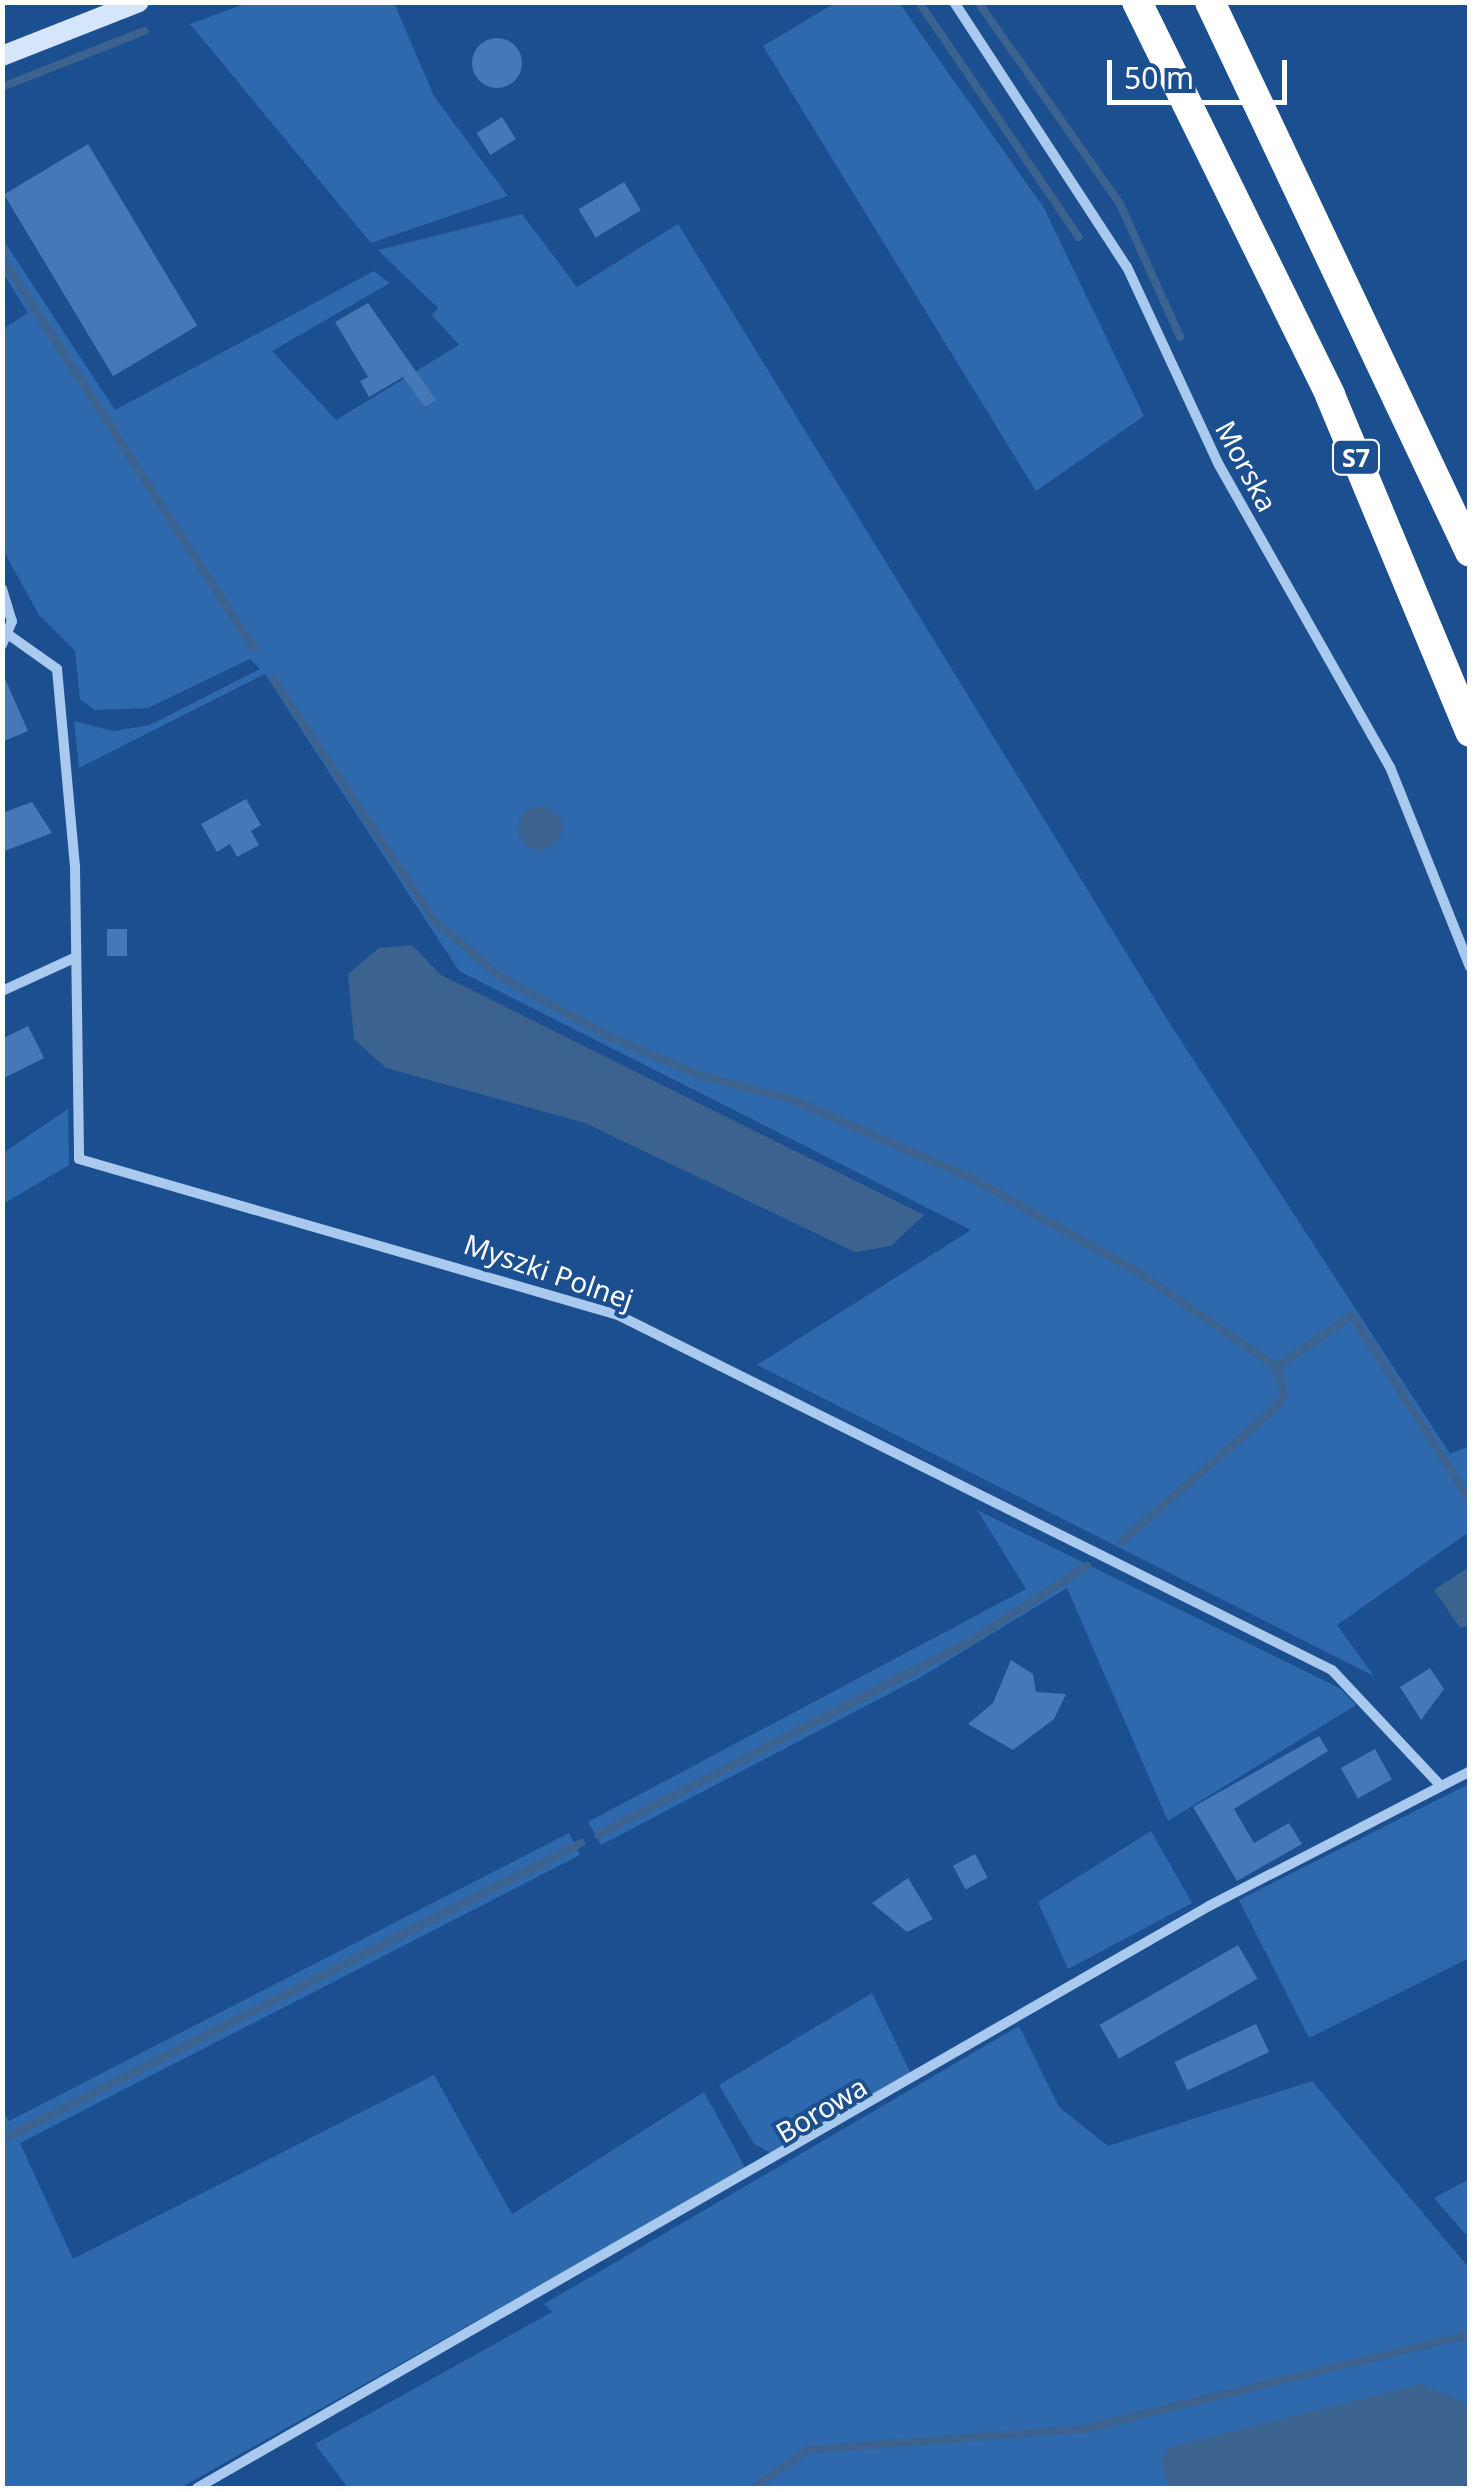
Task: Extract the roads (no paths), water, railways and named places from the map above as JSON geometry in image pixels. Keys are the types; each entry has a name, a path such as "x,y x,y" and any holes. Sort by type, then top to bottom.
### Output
{"highway":[{"name":"S7","path":"1136,2 1330,395 1470,732"},
{"name":"S7","path":"1210,2 1470,552"}],"main road":[{"path":"2,56 139,2"}],"street":[{"name":"Morska","path":"954,2 1127,267 1219,465 1390,768 1470,967"},
{"path":"2,589 6,640"},
{"name":"Myszki Polnej","path":"6,640 58,669 74,958 74,1151 85,1163 401,1246 618,1316 1332,1670 1441,1786"},
{"path":"2,992 74,958"},
{"name":"Borowa","path":"197,2488 1218,1901 1470,1771"}],"waterway":[{"path":"919,2 1079,237"},
{"path":"978,2 1120,204 1180,337"},
{"path":"2,87 144,31"},
{"path":"2,258 253,648"},
{"path":"274,680 434,920 499,976 610,1037 702,1076 791,1099 973,1179 1139,1273 1277,1367 1284,1395 1275,1408 1121,1542"},
{"path":"1277,1367 1352,1315 1470,1500"},
{"path":"598,1835 972,1640 1087,1566"},
{"path":"2,2140 581,1843"},
{"path":"753,2488 808,2450 1084,2429 1470,2334"}]}
